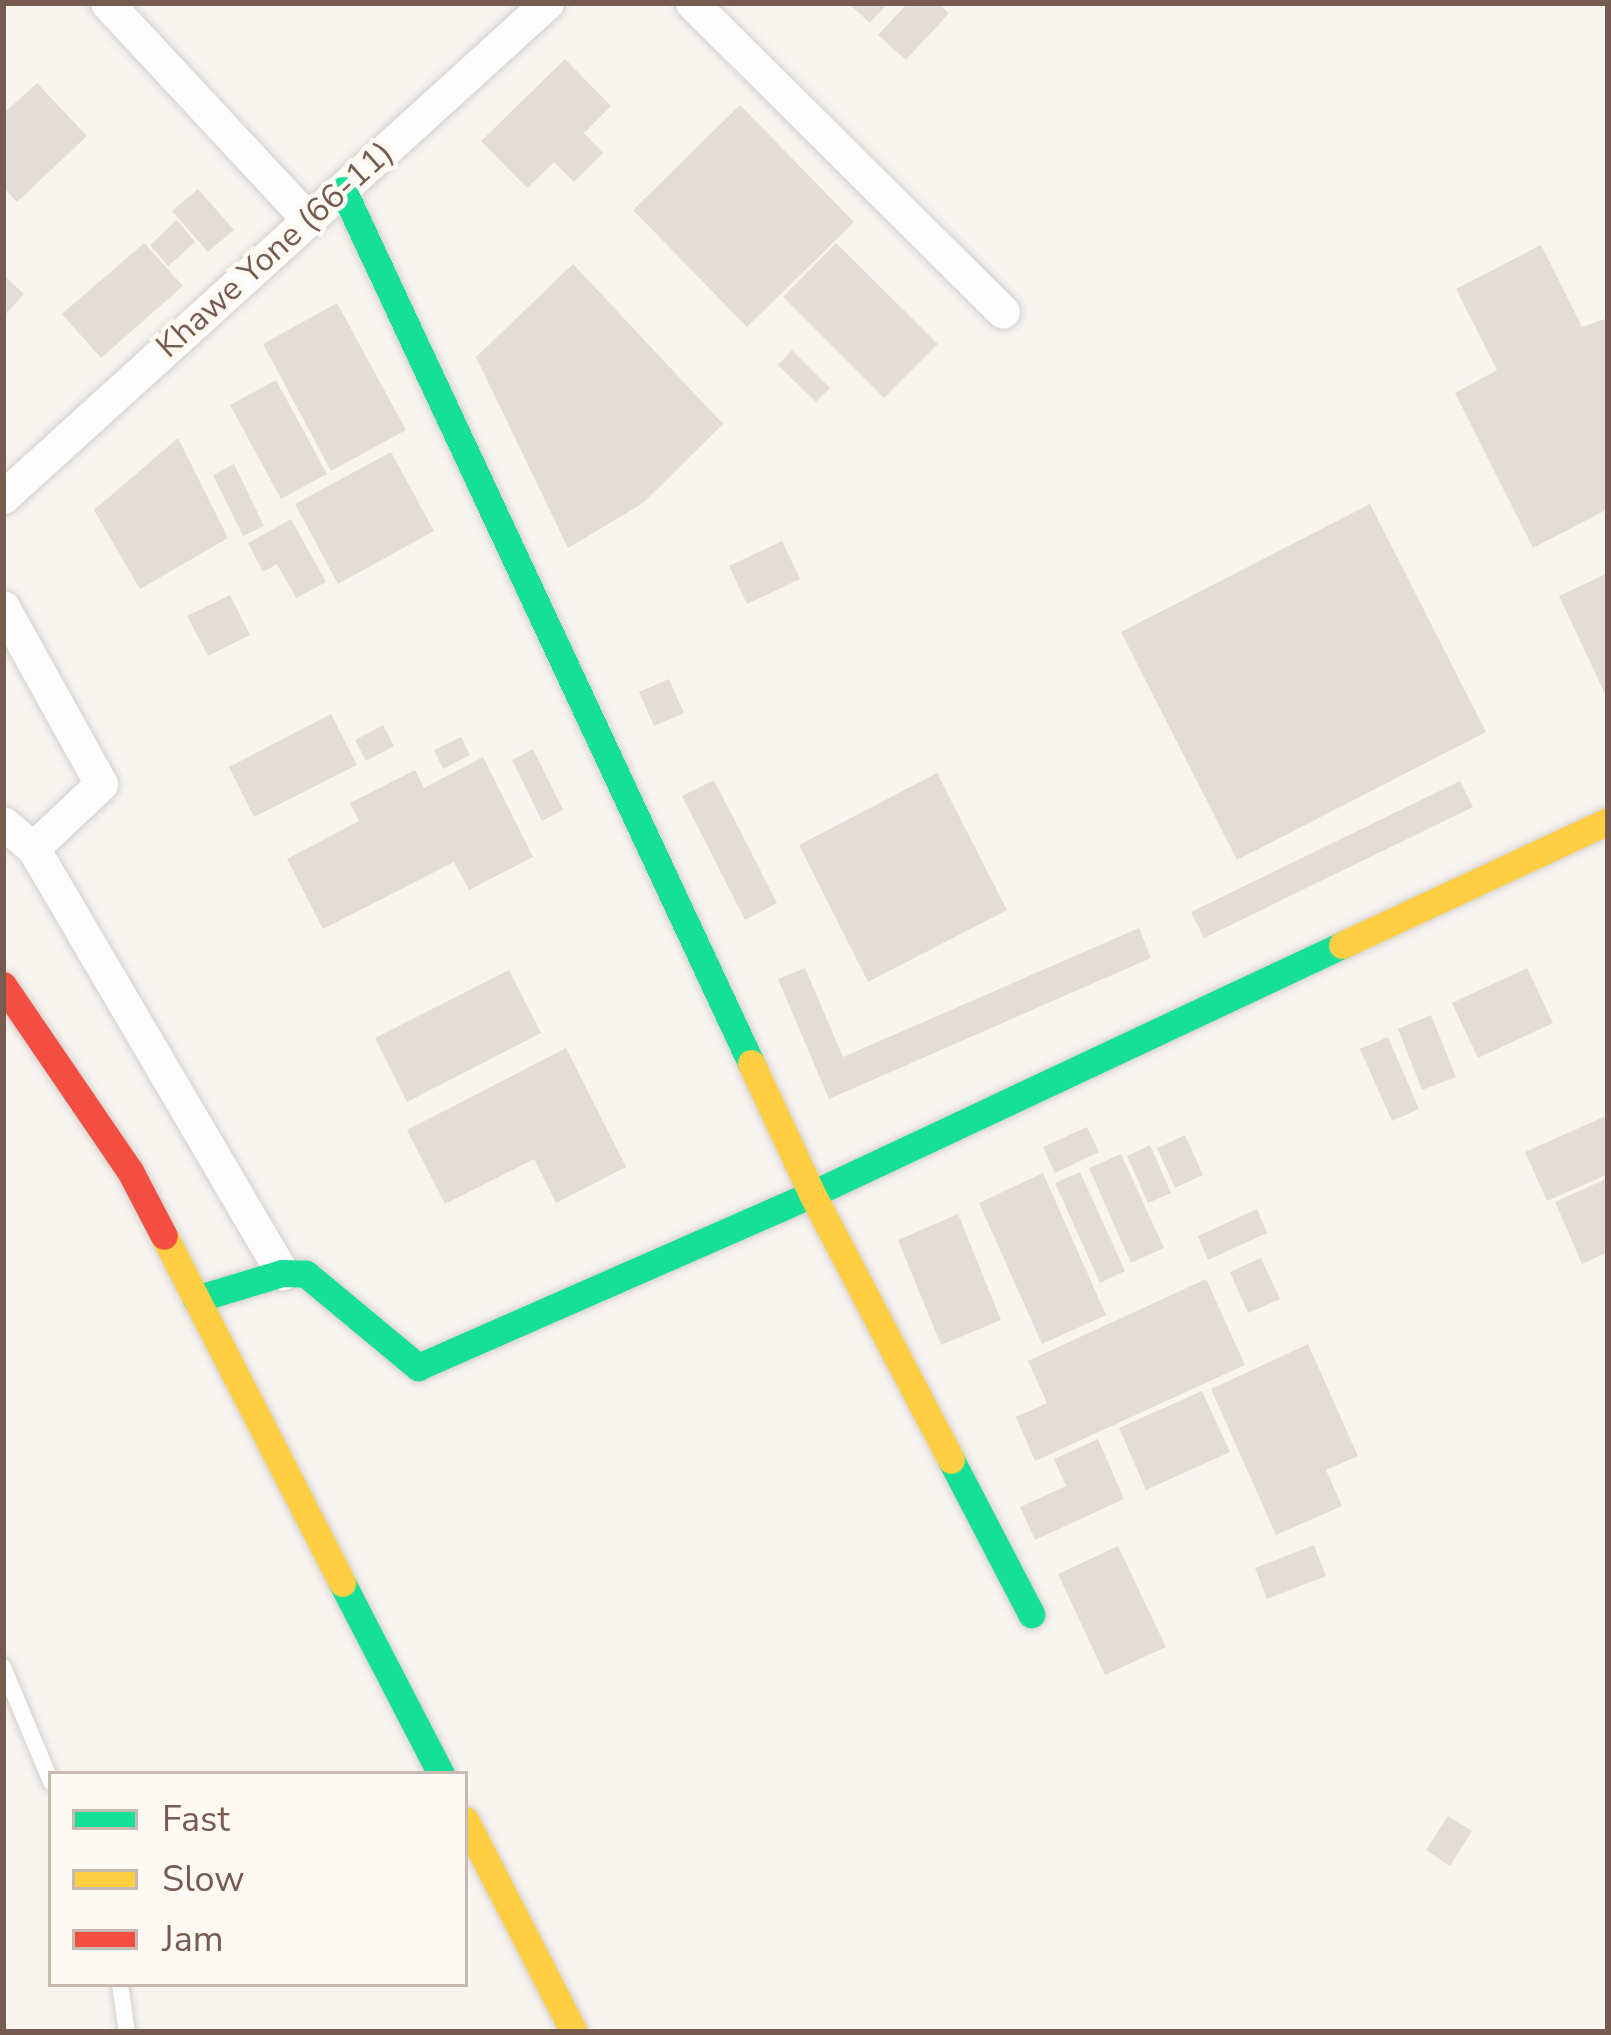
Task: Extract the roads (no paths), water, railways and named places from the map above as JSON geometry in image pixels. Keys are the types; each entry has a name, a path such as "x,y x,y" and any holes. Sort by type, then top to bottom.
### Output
{"street":[{"path":"107,3 309,220"},
{"name":"Khawe Yone (66-11)","path":"3,497 547,3"},
{"path":"692,3 1003,313"},
{"path":"343,190 812,1194 1031,1614"},
{"path":"3,607 101,784 33,848"},
{"path":"196,1299 282,1273 307,1274 418,1367 812,1194 1608,821"},
{"path":"3,823 33,848 282,1273"},
{"path":"3,985 130,1171 439,1771"},
{"path":"468,1826 574,2032"}],"lane":[{"path":"3,1667 48,1775"},
{"path":"120,1987 127,2032"}]}
